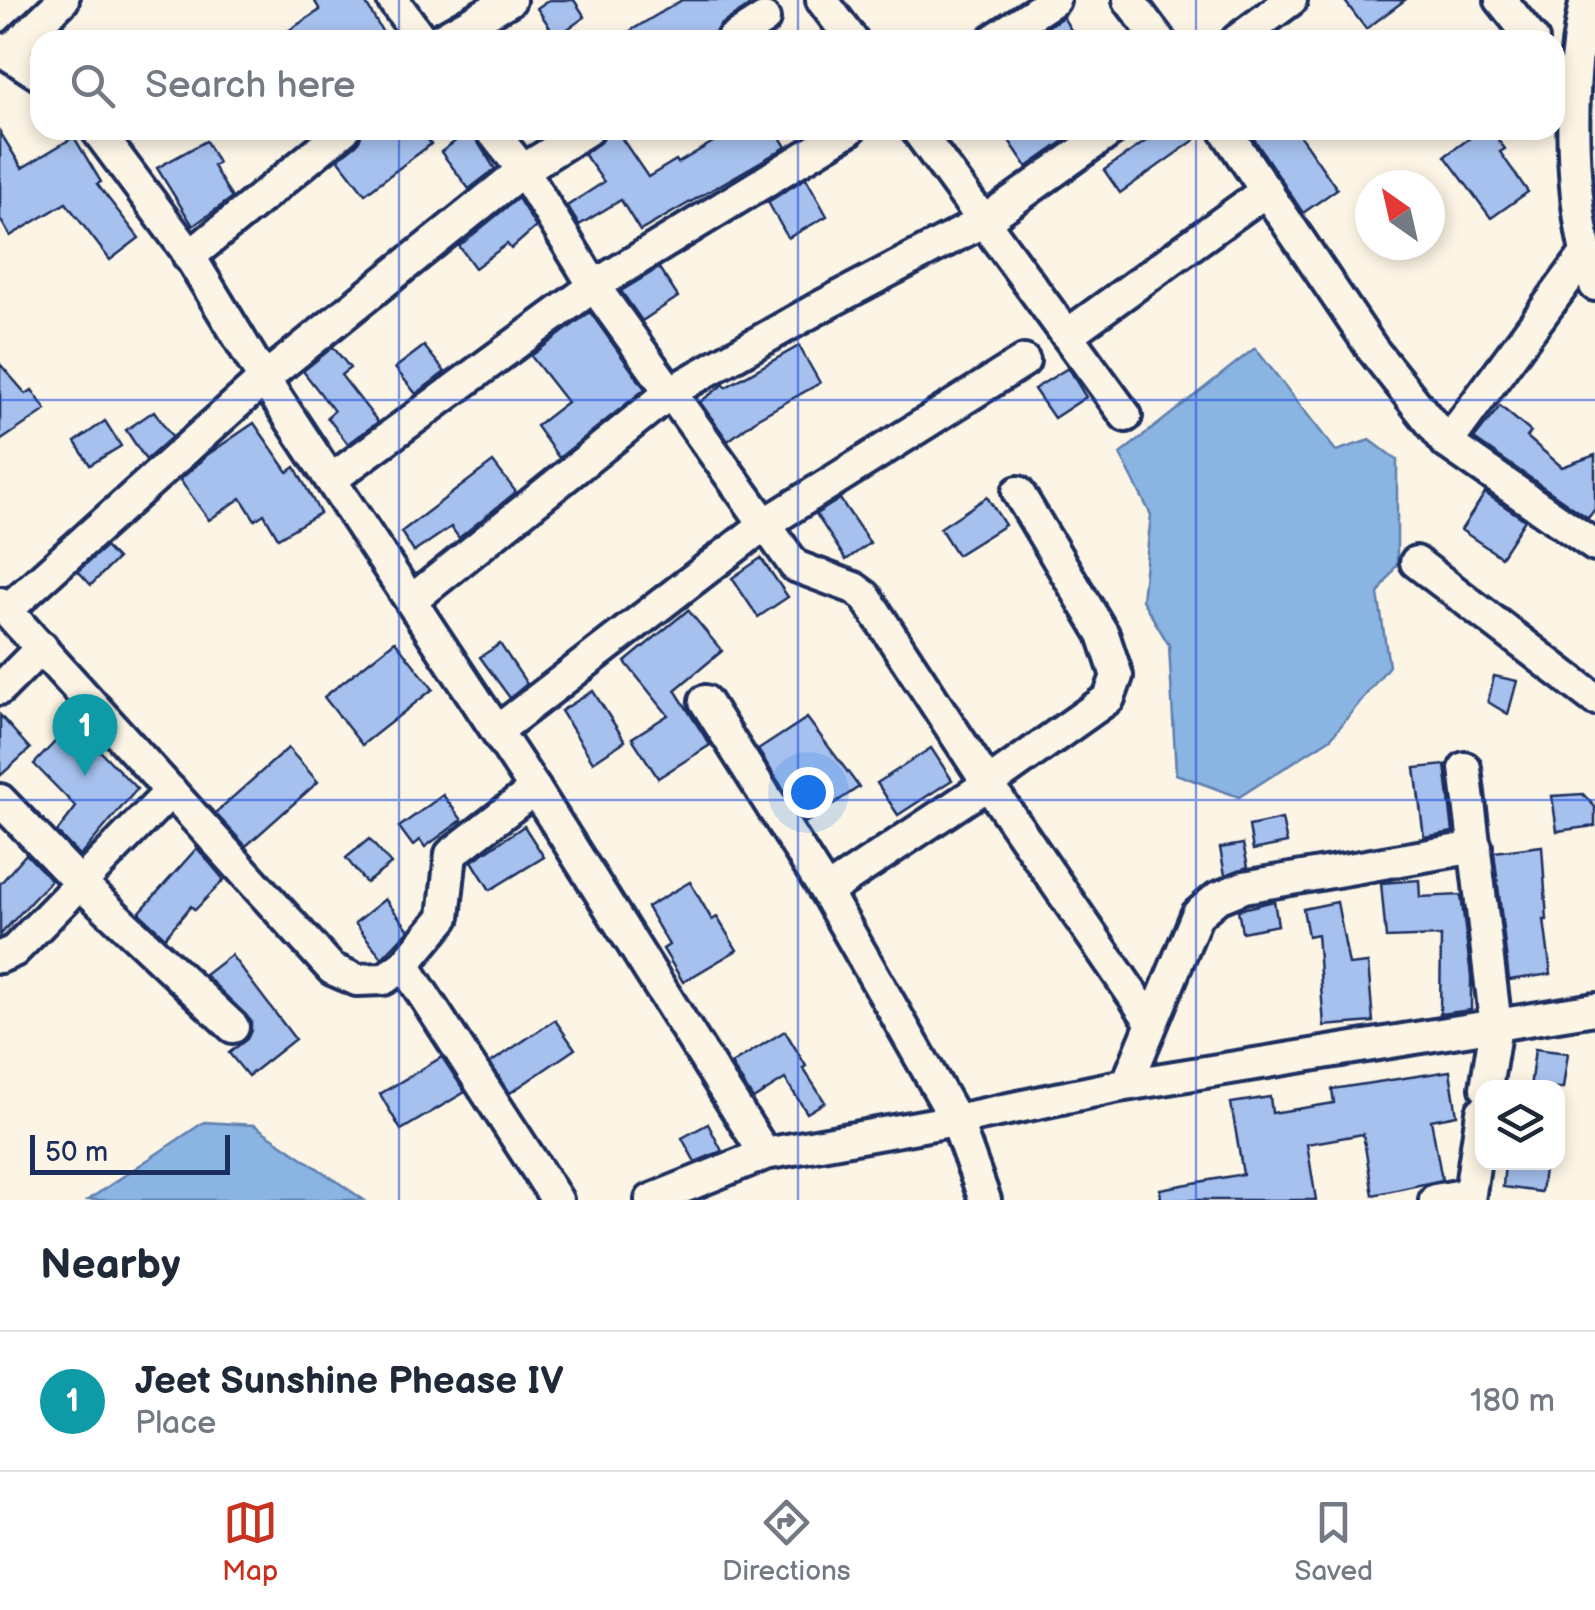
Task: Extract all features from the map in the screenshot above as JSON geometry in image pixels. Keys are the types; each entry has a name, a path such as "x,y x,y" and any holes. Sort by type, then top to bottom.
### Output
{"street":[{"path":"30,68 4,51 63,0"},
{"path":"393,0 415,30"},
{"path":"457,30 510,0"},
{"path":"822,0 844,30"},
{"path":"1008,30 1054,0"},
{"path":"1130,0 1152,30"},
{"path":"1250,30 1290,0"},
{"path":"1501,0 1526,30"},
{"path":"1586,0 1575,90 1584,160 1585,255 1595,285"},
{"path":"746,30 764,19"},
{"path":"1565,78 1575,90"},
{"path":"104,140 190,257 264,378 534,788 765,1154"},
{"path":"190,257 332,140"},
{"path":"499,140 522,170 594,286 796,566 865,596 1152,1023"},
{"path":"534,788 451,854 444,918 404,965 384,979 357,980 332,969 3,607 264,378 522,170 571,140"},
{"path":"332,480 594,286 833,140"},
{"path":"924,140 1126,416"},
{"path":"412,600 672,391 984,221 1098,140"},
{"path":"1232,140 1373,350 1447,443 1595,546"},
{"path":"1067,335 1267,190"},
{"path":"1447,443 1585,255"},
{"path":"497,731 766,524 1024,361"},
{"path":"826,892 1108,698 1118,676 1103,634 1018,492"},
{"path":"1416,562 1595,700"},
{"path":"0,689 42,648"},
{"path":"705,700 826,892 956,1120 985,1200"},
{"path":"1466,768 1496,1026 1487,1080"},
{"path":"0,957 14,951 171,791"},
{"path":"0,800 80,884 234,1027"},
{"path":"1127,1084 1197,915 1217,898 1264,882 1476,847"},
{"path":"404,965 557,1200"},
{"path":"651,1200 765,1154 1127,1084 1595,1009"},
{"path":"1435,1200 1469,1197 1475,1158"}],"water":[{"path":"1255,348 1336,451 1370,440 1397,460 1397,564 1378,594 1389,666 1331,738 1239,797 1176,774 1169,645 1142,600 1151,515 1120,454"},
{"path":"204,1122 254,1125 364,1200 88,1200"}],"building":[{"path":"314,0 364,0 381,30 289,30 320,10"},
{"path":"549,0 574,0 585,17 566,30 551,30 537,8"},
{"path":"682,0 746,0 749,6 717,30 632,30"},
{"path":"1344,0 1405,0 1366,29"},
{"path":"1063,17 1071,30 1043,30"},
{"path":"0,132 22,168 69,140 76,140 101,182 97,184 139,238 110,260 66,203 10,236 0,219"},
{"path":"359,140 428,140 431,144 365,194 338,159"},
{"path":"457,140 476,140 495,169 469,189 441,152"},
{"path":"603,140 623,140 648,177 716,140 782,140 786,147 640,231 621,200 579,225 567,206 604,182 584,154"},
{"path":"1009,140 1066,140 1027,167"},
{"path":"1148,140 1195,140 1120,193 1104,170"},
{"path":"1255,140 1303,140 1337,189 1303,213"},
{"path":"1467,140 1498,140 1505,149 1500,152 1528,192 1491,218 1445,156"},
{"path":"206,141 218,163 213,166 232,198 193,226 157,168"},
{"path":"806,178 827,216 788,238 768,202"},
{"path":"518,198 536,227 511,249 507,244 475,268 459,246"},
{"path":"659,268 678,297 642,321 621,291"},
{"path":"590,312 645,389 559,458 536,426 567,402 531,356"},
{"path":"424,346 445,372 416,394 395,368"},
{"path":"799,346 820,383 758,418 728,441 700,402 724,384 726,387"},
{"path":"333,347 350,368 341,375 378,422 348,444 327,417 334,411 303,371"},
{"path":"0,364 26,394 32,390 46,410 0,441"},
{"path":"1068,368 1086,397 1054,418 1034,389"},
{"path":"1500,406 1531,432 1527,437 1562,467 1595,455 1595,509 1588,518 1474,439"},
{"path":"154,411 172,437 146,460 126,430"},
{"path":"105,421 121,446 90,465 75,442"},
{"path":"254,423 288,472 295,467 320,513 278,538 264,514 255,520 241,498 209,520 180,480 207,455"},
{"path":"493,462 516,492 459,538 451,527 414,552 401,532"},
{"path":"1485,493 1525,520 1501,557 1461,530"},
{"path":"987,497 1005,525 957,555 940,528"},
{"path":"840,499 870,543 846,560 816,514"},
{"path":"105,547 117,559 91,585 78,571"},
{"path":"761,558 788,597 758,617 732,578"},
{"path":"688,610 722,651 675,690 710,745 658,778 632,738 668,715 625,662"},
{"path":"395,641 433,689 362,745 324,697"},
{"path":"500,644 527,684 510,698 480,657"},
{"path":"1494,676 1517,681 1508,714 1488,702"},
{"path":"593,691 625,741 593,762 561,711"},
{"path":"0,715 30,749 0,776"},
{"path":"807,718 859,787 805,823 758,750"},
{"path":"73,723 137,789 80,856 57,832 76,807 34,764"},
{"path":"288,748 318,782 246,846 215,813"},
{"path":"931,748 952,780 898,815 877,783"},
{"path":"1445,765 1453,832 1424,837 1415,768"},
{"path":"1583,794 1595,807 1595,826 1557,831 1552,796"},
{"path":"443,795 462,820 425,847 420,840 413,846 399,827"},
{"path":"1282,819 1287,843 1253,850 1249,826"},
{"path":"524,826 544,857 490,890 472,861"},
{"path":"369,839 391,864 366,883 346,858"},
{"path":"1243,844 1248,867 1225,875 1220,848"},
{"path":"1542,846 1544,920 1551,974 1509,980 1494,852"},
{"path":"197,848 224,880 195,910 191,906 165,937 139,913"},
{"path":"26,854 51,880 0,935 0,884"},
{"path":"1419,880 1420,897 1461,895 1471,1010 1440,1014 1441,936 1386,938 1381,883"},
{"path":"690,882 712,920 717,917 737,950 683,982 663,949 669,945 647,907"},
{"path":"385,899 409,930 382,958 355,923"},
{"path":"1274,901 1278,925 1242,932 1238,910"},
{"path":"1337,902 1349,965 1368,963 1373,1022 1324,1026 1317,934 1308,936 1303,909"},
{"path":"231,955 295,1039 248,1076 229,1053 247,1039 251,1021 205,975"},
{"path":"555,1020 575,1049 510,1093 490,1063"},
{"path":"785,1031 825,1102 807,1113 785,1079 753,1099 731,1064"},
{"path":"1535,1049 1568,1053 1564,1080 1531,1080"},
{"path":"442,1057 465,1092 401,1130 380,1094"},
{"path":"1450,1071 1457,1115 1431,1120 1442,1180 1373,1195 1363,1134 1307,1144 1316,1200 1161,1200 1160,1189 1243,1174 1231,1103 1270,1097 1272,1113 1334,1103 1332,1089"},
{"path":"708,1124 722,1151 695,1162 682,1138"},
{"path":"1504,1170 1544,1170 1541,1192 1503,1187"}],"place":[{"name":"Jeet Sunshine Phease IV","path":"85,776"}]}
